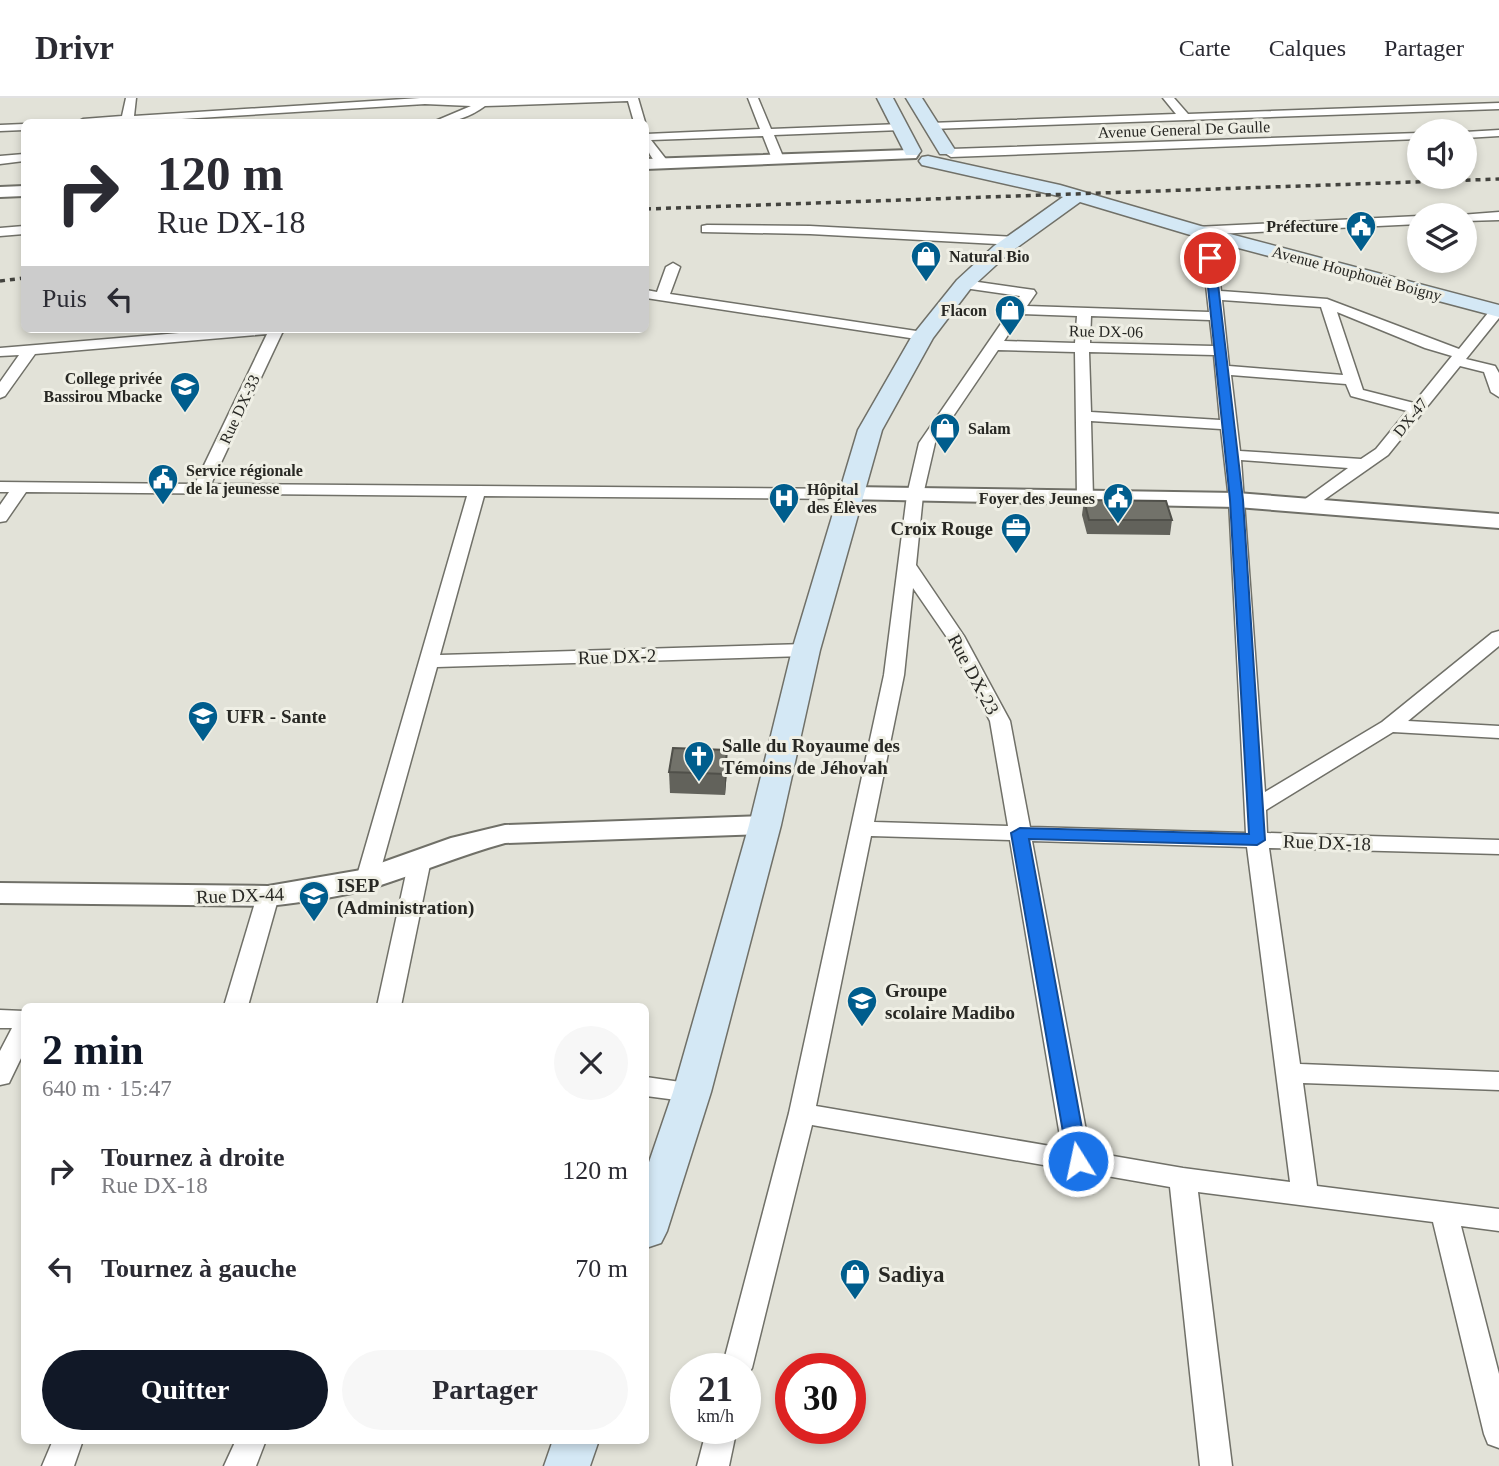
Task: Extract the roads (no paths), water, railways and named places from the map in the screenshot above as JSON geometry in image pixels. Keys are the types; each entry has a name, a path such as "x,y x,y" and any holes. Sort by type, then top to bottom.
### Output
{"main road":[{"path":"885,98 911,153 928,161 983,172"},
{"path":"914,98 949,153"},
{"path":"911,153 928,147 949,153 983,172"},
{"path":"928,161 949,153"},
{"name":"Avenue Houphouët Boigny","path":"983,172 1498,311"},
{"path":"1054,214 1077,196"},
{"path":"649,1222 692,1092 765,825 806,650 870,429 923,336 964,284 1027,230 1054,214 1098,202"},
{"path":"567,1466 575,1444"}],"street":[{"path":"127,119 131,98"},
{"path":"225,98 225,118"},
{"path":"192,119 425,101 469,100 482,103 627,98"},
{"path":"633,98 638,119"},
{"path":"754,98 778,159"},
{"path":"1168,98 1185,117"},
{"path":"1288,98 1304,113"},
{"path":"1407,98 1420,108"},
{"path":"448,119 469,112 482,103"},
{"path":"930,126 1499,106"},
{"path":"0,128 21,127"},
{"path":"649,139 901,127"},
{"path":"1477,134 1499,133"},
{"name":"Avenue General De Gaulle","path":"949,153 1407,136"},
{"path":"649,143 663,163"},
{"path":"649,164 911,153"},
{"path":"0,160 21,158"},
{"path":"2,195 21,192"},
{"path":"1477,217 1499,216"},
{"path":"1196,231 1407,221"},
{"path":"707,229 810,230 1016,240"},
{"path":"0,232 21,230"},
{"path":"1233,240 1219,248 1210,258 1237,500 1257,840 1305,1194"},
{"path":"662,296 673,267"},
{"path":"741,1353 802,1113 894,675 915,495 927,443 1029,293 964,284"},
{"path":"649,294 923,336"},
{"path":"1214,295 1327,303 1490,369 1499,392"},
{"path":"1327,303 1356,393 1417,409"},
{"path":"1016,310 1216,316"},
{"name":"DX-47","path":"1305,505 1382,452 1498,311"},
{"path":"1084,312 1085,498"},
{"path":"0,352 231,333"},
{"name":"Rue DX-33","path":"201,488 276,333"},
{"name":"Rue DX-06","path":"992,345 1220,351"},
{"path":"0,393 30,350"},
{"path":"1222,370 1352,380"},
{"path":"1084,416 1228,425"},
{"path":"1231,454 1364,464"},
{"path":"0,487 1237,500 1499,520"},
{"path":"0,516 21,487"},
{"path":"367,879 477,490"},
{"name":"Rue DX-23","path":"908,568 955,636 1000,721 1078,1161"},
{"path":"1257,806 1389,726 1499,637"},
{"name":"Rue DX-2","path":"429,662 806,650"},
{"path":"1389,726 1499,732"},
{"name":"Rue DX-44","path":"0,893 268,896 304,892 367,879 461,845 505,834 765,825"},
{"name":"Rue DX-18","path":"862,829 1499,847"},
{"path":"390,1003 420,860"},
{"path":"237,1003 268,896"},
{"path":"0,1019 21,1020"},
{"path":"0,1076 21,1034"},
{"path":"1289,1073 1499,1081"},
{"path":"649,1086 692,1092"},
{"path":"802,1113 1183,1179 1499,1220"},
{"path":"1183,1179 1216,1466"},
{"path":"1444,1212 1499,1434"},
{"path":"58,1466 66,1444"},
{"path":"240,1466 249,1444"},
{"path":"713,1466 718,1444"}],"railway":[{"path":"649,209 1499,179"},
{"path":"0,281 21,278"}],"place":[{"name":"Préfecture","path":"1361,253"},
{"name":"Natural Bio","path":"926,283"},
{"name":"Flacon","path":"1010,337"},
{"name":"College privée Bassirou Mbacke","path":"185,414"},
{"name":"Salam","path":"945,455"},
{"name":"Service régionale de la jeunesse","path":"163,506"},
{"name":"Hôpital des Élèves","path":"784,525"},
{"name":"Foyer des Jeunes","path":"1118,525"},
{"name":"Croix Rouge","path":"1016,555"},
{"name":"UFR - Sante","path":"203,743"},
{"name":"Salle du Royaume des Témoins de Jéhovah","path":"699,783"},
{"name":"ISEP (Administration)","path":"314,923"},
{"name":"Groupe scolaire Madibo","path":"862,1028"},
{"name":"Sadiya","path":"855,1301"}]}
